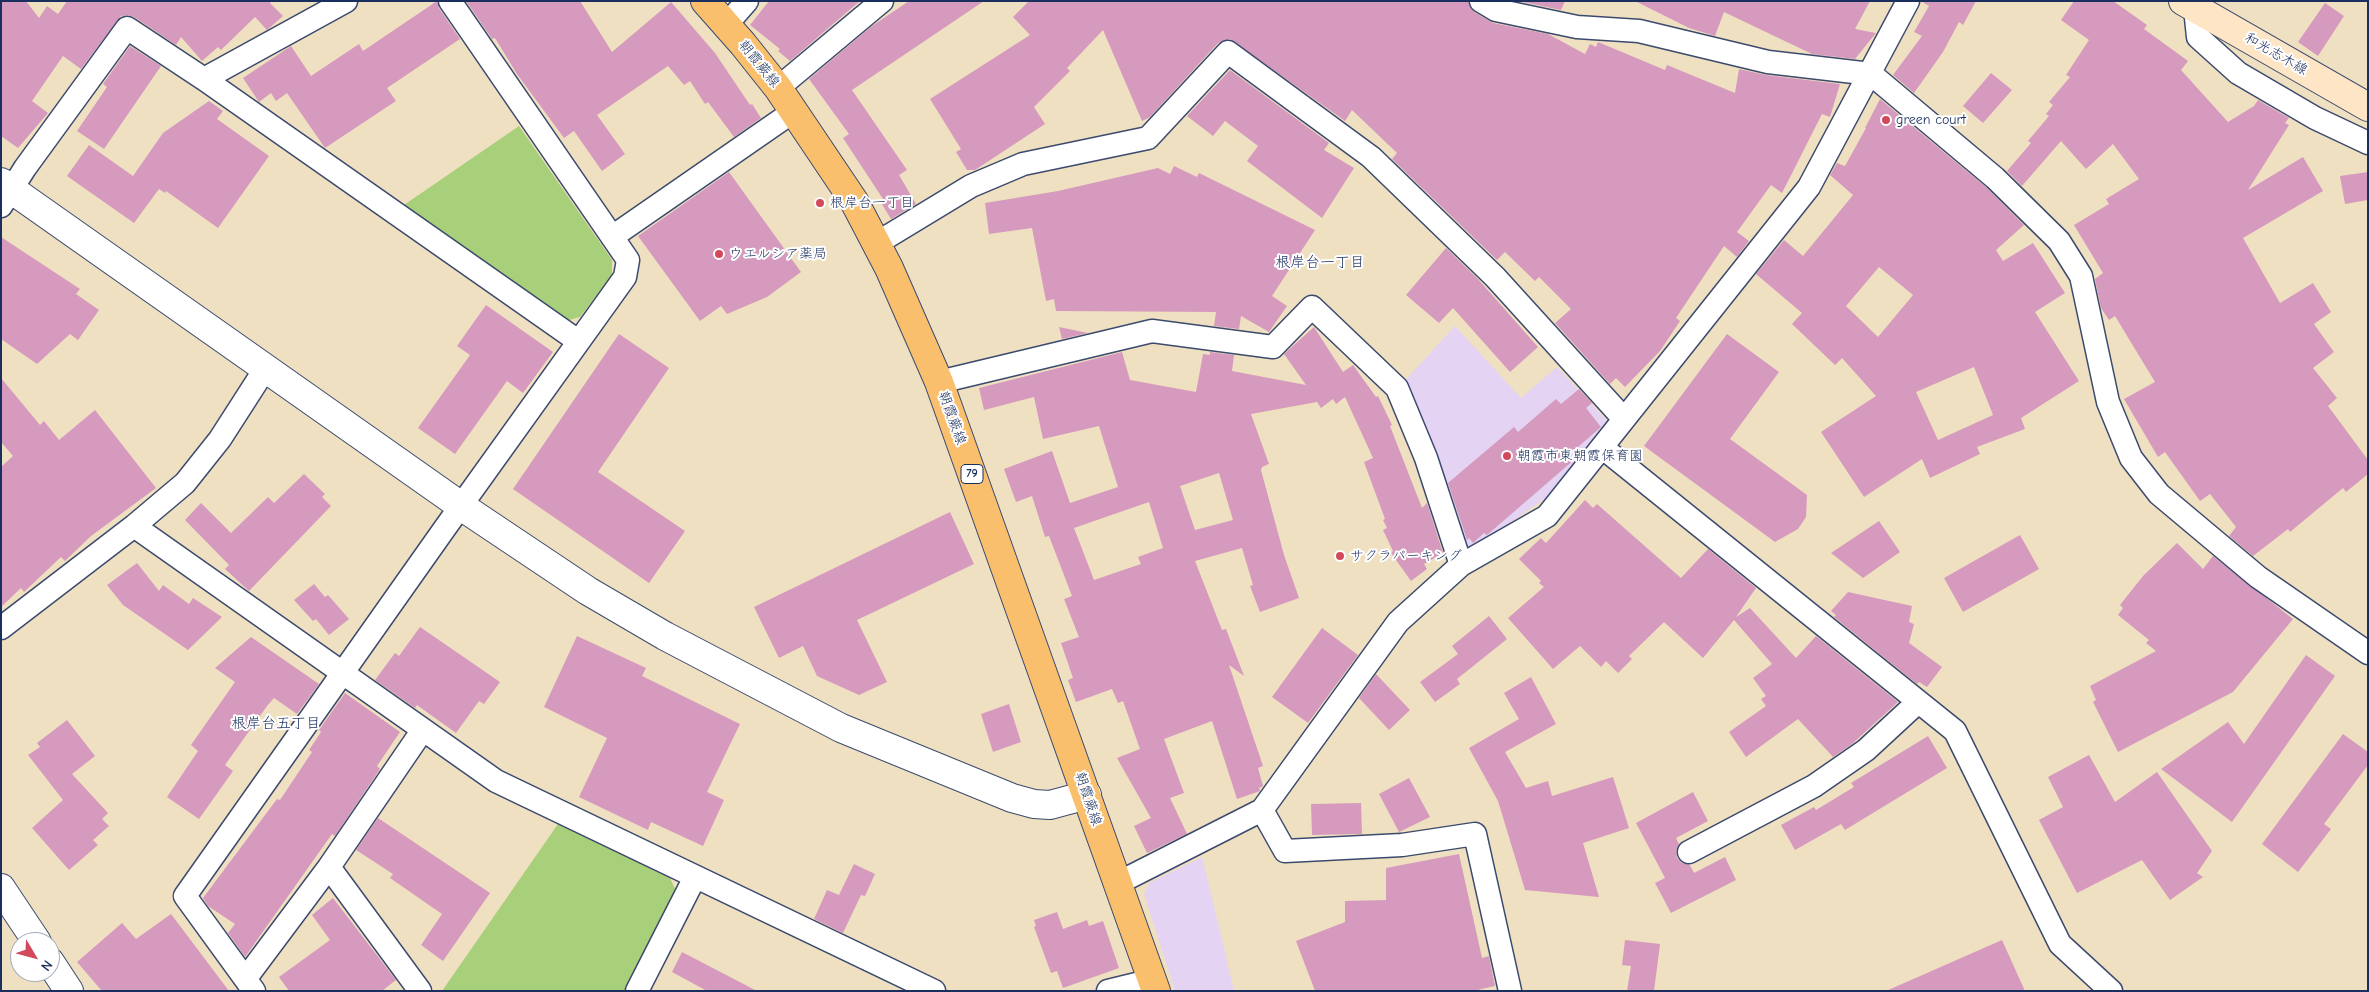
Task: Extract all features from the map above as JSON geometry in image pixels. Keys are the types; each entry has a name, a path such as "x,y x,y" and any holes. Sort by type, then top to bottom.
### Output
{"main road":[{"name":"朝霞蕨線","path":"704,1 778,88 854,201 876,243 939,382 1154,985"},
{"name":"和光志木線","path":"2189,4 2368,107"}],"street":[{"path":"204,79 346,1"},
{"path":"422,731 250,984 186,896 625,277 628,260 450,1"},
{"path":"726,25 746,1"},
{"path":"778,88 882,1"},
{"path":"1480,1 1496,10 1577,28 1639,31 1768,62 1871,74 1995,178 2059,241 2081,276 2108,402 2131,458 2159,494 2258,577 2368,653"},
{"path":"1118,883 1144,872 1262,810 1398,622 1461,565 1547,516 1809,187 1871,74 1908,1"},
{"path":"2189,4 2198,37 2238,73 2315,118 2368,143"},
{"path":"578,341 204,79 126,28 4,192 265,369 461,506 596,596 673,640 842,728 1012,798 1034,804 1050,804 1087,795"},
{"path":"876,243 971,186 1023,164 1148,138 1228,52 1371,157 1495,276 1624,419"},
{"path":"612,237 794,111"},
{"path":"939,382 1152,331 1273,347 1312,307 1397,388 1426,458 1461,565"},
{"path":"1,628 134,526 185,482 220,439 265,369"},
{"path":"1603,448 1955,731 2060,944 2111,991"},
{"path":"134,526 422,731 496,781 923,988"},
{"path":"1689,852 1814,786 1866,750 1918,702"},
{"path":"1262,810 1285,852 1402,845 1475,834 1510,991"},
{"path":"330,867 420,991"},
{"path":"637,991 695,877"},
{"path":"1,888 30,932"},
{"path":"60,977 69,991"},
{"path":"1108,991 1154,985"}],"shaded area":[{"name":"朝霞市東朝霞保育園","path":"1455,326 1521,398 1557,367 1609,423 1561,487 1465,555 1400,386"},
{"path":"1202,857 1234,991 1175,991 1144,894 1149,883"}],"green space":[{"path":"519,126 612,260 612,275 580,317 569,320 404,205"},
{"path":"558,824 670,878 676,891 628,991 442,991"}],"building":[{"path":"1,1 26,1 39,18 47,6 58,14 67,1 272,1 270,3 283,16 267,30 255,17 221,50 218,47 202,61 181,37 176,45 134,17 128,15 121,16 81,69 63,56 32,101 48,113 18,148 1,136"},
{"path":"437,1 439,8 460,39 387,88 396,101 325,148 287,93 276,101 271,93 259,102 243,78 291,46 311,76 359,44 363,51"},
{"path":"466,1 580,1 612,52 671,2 715,53 761,118 734,137 708,102 705,104 690,81 684,85 668,66 597,115 625,154 602,171 574,131 564,138 517,74 495,38 492,39"},
{"path":"769,1 860,1 790,61 778,51 780,49 750,25"},
{"path":"909,1 984,1 852,90 907,170 899,175 916,204 891,219 880,201 883,199 843,138 849,134 809,79 872,26"},
{"path":"1029,1 1468,1 1474,12 1493,23 1548,34 1585,54 1590,44 1596,47 1598,42 1665,70 1667,65 1735,93 1739,69 1766,75 1840,84 1830,117 1822,114 1782,193 1771,185 1737,232 1749,241 1737,257 1724,246 1676,318 1680,321 1660,351 1625,387 1616,378 1610,384 1555,323 1571,309 1539,277 1535,281 1505,252 1497,260 1392,159 1397,153 1352,110 1345,121 1230,39 1218,43 1150,117 1142,121 1103,30 1067,68 1070,71 1034,107 1045,124 975,170 967,170 956,152 961,149 930,99 1030,35 1013,17"},
{"path":"1518,1 1565,1 1561,10"},
{"path":"1635,1 1870,1 1855,29 1876,33 1855,59 1812,54 1724,12 1715,36 1689,28"},
{"path":"1921,1 1976,1 1963,25 1959,22 1943,52 1914,93 1893,75 1922,36 1914,32 1929,6"},
{"path":"2074,1 2113,1 2147,25 2144,29 2188,61 2181,70 2228,122 2254,106 2258,100 2289,118 2285,123 2289,125 2248,190 2303,157 2323,191 2243,238 2280,303 2313,283 2331,312 2314,324 2334,352 2313,368 2337,398 2328,406 2368,460 2368,474 2346,492 2343,488 2290,532 2288,529 2253,556 2229,536 2236,527 2210,494 2200,501 2165,452 2158,457 2124,399 2155,382 2115,316 2109,320 2101,308 2095,279 2103,273 2074,225 2109,204 2106,199 2139,179 2113,144 2086,169 2061,141 2022,186 2007,171 2031,143 2028,141 2049,116 2046,114 2053,105 2049,102 2070,77 2066,75 2089,40 2061,20"},
{"path":"2325,3 2344,16 2318,56 2298,42"},
{"path":"130,46 161,66 104,149 77,131 107,87 103,84"},
{"path":"1230,70 1329,143 1324,150 1354,168 1322,218 1247,161 1258,146 1225,121 1213,136 1187,116"},
{"path":"1991,73 2012,90 1983,123 1963,106"},
{"path":"1880,99 1987,188 2024,225 1996,250 2003,261 2033,243 2065,293 2035,312 2079,381 2021,418 2025,429 1977,447 1980,454 1930,478 1922,459 1864,497 1821,432 1876,396 1842,358 1835,365 1792,324 1802,313 1756,274 1784,240 1803,256 1853,195 1830,175 1837,163 1845,166","holes":["1879,267 1913,295 1878,337 1846,306","1974,367 1993,415 1938,440 1916,392"]},
{"path":"209,101 223,111 217,119 269,156 218,228 166,191 165,193 159,189 134,223 67,176 89,145 133,176 163,133"},
{"path":"1174,166 1197,177 1199,173 1315,230 1272,296 1287,306 1269,332 1241,316 1239,329 1214,326 1216,312 1056,311 1054,299 1046,301 1032,228 989,234 985,203 1058,191 1158,168 1170,174"},
{"name":"ウエルシア薬局","path":"729,172 801,272 767,297 727,314 721,306 700,321 638,236"},
{"path":"2368,172 2368,200 2345,204 2340,176"},
{"path":"1,237 80,289 76,294 99,310 78,340 70,334 37,364 1,339"},
{"path":"1446,248 1478,279 1538,347 1510,372 1453,308 1439,323 1406,295"},
{"path":"486,305 553,352 523,393 507,381 455,454 418,428 470,355 457,346"},
{"path":"1059,327 1088,333 1062,339"},
{"path":"1314,327 1343,372 1353,365 1376,397 1378,396 1392,425 1390,426 1422,508 1427,503 1443,553 1424,564 1427,569 1411,581 1391,553 1393,551 1383,530 1387,528 1383,520 1385,519 1364,462 1373,458 1345,397 1336,404 1333,399 1321,408 1317,402 1251,414 1269,464 1262,467 1261,470 1284,555 1299,598 1260,612 1250,586 1253,585 1242,548 1195,561 1222,630 1226,629 1244,676 1229,665 1263,766 1258,768 1263,786 1259,788 1260,791 1237,799 1212,721 1164,739 1184,793 1170,798 1187,834 1147,853 1134,826 1151,818 1117,758 1140,749 1123,701 1118,703 1112,689 1076,702 1068,680 1073,678 1061,643 1079,637 1064,599 1072,596 1049,536 1045,537 1032,496 1016,502 1004,469 1052,451 1070,503 1118,487 1099,426 1043,439 1034,397 984,410 979,388 1122,352 1130,380 1196,392 1203,354 1210,355 1210,352 1234,355 1232,371 1306,385 1284,354","holes":["1219,473 1233,520 1195,530 1180,486","1149,502 1163,548 1138,557 1141,564 1094,580 1074,528"]},
{"path":"619,334 669,368 598,472 685,531 649,583 513,489"},
{"path":"1727,334 1779,372 1730,439 1807,495 1806,517 1798,529 1775,542 1644,446"},
{"path":"1,378 40,425 44,421 59,440 95,410 156,488 91,536 65,561 61,557 24,592 21,588 1,607 1,467 13,456 1,442"},
{"path":"1579,389 1592,403 1586,408 1601,427 1570,454 1575,459 1487,535 1484,533 1473,543 1469,538 1467,540 1448,483 1514,427 1518,432 1556,399 1561,404"},
{"path":"304,474 325,494 322,497 331,506 249,591 225,569 229,565 185,520 201,503 231,533 268,497 274,503"},
{"path":"1585,500 1593,508 1597,504 1681,578 1708,549 1756,588 1736,617 1750,608 1796,658 1816,636 1898,702 1852,744 1833,757 1798,719 1746,757 1729,732 1766,706 1761,699 1766,696 1753,678 1772,664 1734,620 1703,658 1664,622 1629,656 1632,659 1618,673 1606,661 1601,667 1580,646 1553,669 1508,618 1544,587 1539,583 1541,581 1519,559 1541,538 1546,543"},
{"path":"950,512 974,564 857,620 887,682 859,695 817,676 803,646 779,658 754,607"},
{"path":"1879,521 1900,552 1863,578 1831,553"},
{"path":"2020,535 2039,569 1963,612 1944,578"},
{"path":"2177,543 2203,569 2213,556 2293,619 2233,692 2118,752 2093,702 2096,700 2090,686 2156,651 2146,643 2149,640 2118,615 2123,608 2120,605 2143,576"},
{"path":"137,563 159,591 163,585 189,604 193,598 222,617 188,650 123,605 107,585"},
{"path":"314,584 325,597 328,595 349,619 329,635 316,619 313,621 294,600"},
{"path":"1848,592 1912,606 1909,622 1914,624 1909,643 1942,667 1927,687 1919,682 1917,684 1834,617 1836,615 1831,611"},
{"path":"1489,616 1507,639 1457,679 1460,684 1435,702 1420,682 1458,654 1452,646"},
{"path":"420,627 500,682 484,704 479,701 456,733 417,705 415,708 375,680 395,653 399,656"},
{"path":"1322,628 1358,655 1308,723 1272,697"},
{"path":"577,636 646,668 642,676 740,724 707,792 724,800 703,846 651,822 648,830 579,797 607,738 544,707"},
{"path":"251,637 319,684 297,714 274,698 225,765 233,771 199,819 167,797 198,751 191,745 235,682 215,668"},
{"path":"2306,655 2335,676 2232,822 2161,769 2228,722 2244,744"},
{"path":"1376,674 1410,710 1389,730 1359,698"},
{"path":"1531,677 1556,724 1505,752 1526,788 1548,781 1552,796 1613,777 1629,828 1583,843 1599,897 1525,890 1498,801 1469,748 1519,719 1504,693"},
{"path":"345,693 400,732 377,766 380,769 335,836 332,834 245,957 228,933 235,924 208,906 203,898 277,799 280,800 312,752 309,750 321,732 319,730"},
{"path":"1009,704 1021,742 993,752 981,714"},
{"path":"67,720 95,756 72,774 108,813 102,819 109,826 93,840 98,845 69,870 32,828 63,800 28,755 40,747 37,743"},
{"path":"2343,734 2368,752 2368,765 2324,824 2331,829 2298,872 2262,844"},
{"path":"1928,736 1947,768 1845,830 1841,824 1795,850 1781,825 1814,807 1816,810 1854,787 1851,783"},
{"path":"2089,755 2115,802 2157,772 2212,851 2197,873 2203,877 2170,900 2142,860 2077,893 2039,820 2063,807 2048,777"},
{"path":"1409,778 1430,817 1399,832 1379,794"},
{"path":"1693,792 1708,821 1676,838 1679,844 1676,851 1677,858 1682,863 1690,865 1694,873 1725,857 1736,880 1671,913 1655,883 1665,878 1636,823"},
{"path":"1361,803 1362,834 1312,835 1311,804"},
{"path":"378,818 490,893 443,961 421,945 442,914 390,878 393,874 356,850"},
{"path":"1459,854 1482,958 1489,956 1495,986 1473,991 1315,991 1296,941 1345,922 1345,901 1386,900 1386,868"},
{"path":"854,864 875,874 865,896 861,895 843,933 814,919 827,890 839,895"},
{"path":"333,898 396,980 382,991 289,991 279,977 330,940 312,915"},
{"path":"1057,912 1063,929 1087,920 1089,926 1103,921 1119,968 1063,988 1057,971 1051,973 1034,927 1036,926 1034,920"},
{"path":"171,914 229,991 102,991 77,962 122,923 136,939"},
{"path":"1625,940 1660,944 1654,991 1627,991 1631,966 1622,965"},
{"path":"2002,940 2025,991 1886,991"},
{"path":"682,952 757,991 707,991 672,972"}],"place":[{"name":"green court","path":"1886,120"},
{"name":"根岸台一丁目","path":"820,203"},
{"name":"ウエルシア薬局","path":"719,254"},
{"name":"朝霞市東朝霞保育園","path":"1507,456"},
{"name":"サクラパーキング","path":"1340,556"}],"district":[{"name":"根岸台一丁目","path":"1320,263"},
{"name":"根岸台五丁目","path":"276,724"}]}
